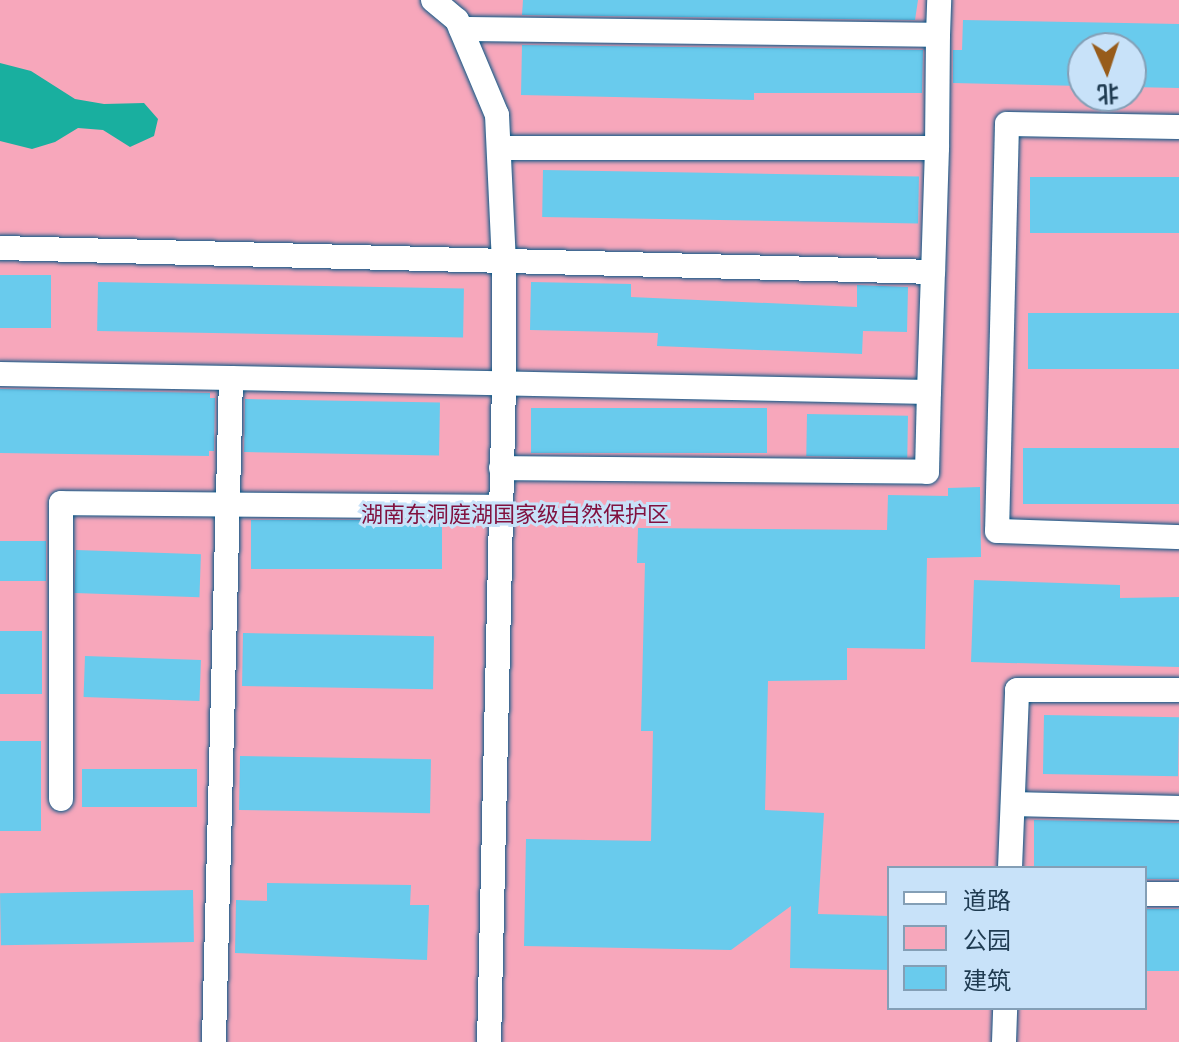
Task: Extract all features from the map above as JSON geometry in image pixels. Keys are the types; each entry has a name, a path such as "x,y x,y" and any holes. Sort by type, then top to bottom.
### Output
{"street":[{"path":"433,0 457,20 497,115 499,148 504,261 504,383 489,1042"},
{"path":"501,468 927,472 939,0"},
{"path":"461,29 938,35"},
{"path":"1179,127 1007,124 997,531 1179,537"},
{"path":"499,148 937,148"},
{"path":"0,248 933,272"},
{"path":"0,374 929,392"},
{"path":"214,1042 231,378"},
{"path":"61,799 61,503 500,507"},
{"path":"1010,866 1017,690 1179,690"},
{"path":"1013,804 1179,808"},
{"path":"1147,894 1179,894"},
{"path":"1004,1042 1005,1010"}],"green space":[{"name":"湖南东洞庭湖国家级自然保护区","path":"0,0 1179,0 1179,1042 0,1042"}],"shaded area":[{"path":"0,63 31,71 75,99 104,104 144,103 158,119 154,136 130,147 103,130 78,128 55,142 32,149 0,141"}],"building":[{"path":"523,0 918,0 915,20 522,15"},
{"path":"963,20 1179,24 1179,88 1147,87 1147,32 1067,32 1067,86 953,83 953,50 962,50"},
{"path":"522,45 923,50 922,93 754,93 754,100 521,95"},
{"path":"543,170 919,177 918,224 542,217"},
{"path":"1030,177 1179,177 1179,233 1030,233"},
{"path":"0,275 51,275 51,328 0,328"},
{"path":"98,282 464,288 463,337 97,331"},
{"path":"531,282 631,284 631,297 857,307 857,285 908,287 907,332 863,331 862,354 657,346 658,333 530,330"},
{"path":"1028,313 1179,313 1179,369 1028,369"},
{"path":"0,389 210,393 210,398 215,398 214,451 209,451 209,456 0,453"},
{"path":"245,399 440,402 439,455 244,452"},
{"path":"531,408 767,408 767,453 531,453"},
{"path":"807,414 908,416 907,458 806,456"},
{"path":"1023,448 1179,448 1179,504 1023,504"},
{"path":"980,487 981,557 927,558 925,649 847,648 847,680 768,681 765,810 824,813 818,914 887,916 887,970 790,968 791,906 731,950 524,946 526,839 651,841 653,731 641,731 645,563 637,563 638,528 887,530 888,495 948,496 948,488"},
{"path":"251,520 442,520 442,569 251,569"},
{"path":"0,541 46,541 46,581 0,581"},
{"path":"76,550 201,554 199,597 74,593"},
{"path":"974,580 1120,585 1120,598 1179,597 1179,667 971,662"},
{"path":"0,631 42,631 42,694 0,694"},
{"path":"243,633 434,636 433,689 242,686"},
{"path":"85,656 201,660 199,701 84,697"},
{"path":"1044,715 1179,717 1178,776 1043,774"},
{"path":"0,741 41,741 41,831 0,831"},
{"path":"240,756 431,759 430,813 239,810"},
{"path":"82,769 197,769 197,807 82,807"},
{"path":"1034,820 1179,823 1179,879 1147,879 1147,866 1034,866"},
{"path":"267,883 411,885 410,905 429,905 427,960 235,953 236,900 267,901"},
{"path":"193,890 194,942 1,945 0,893"},
{"path":"1147,909 1179,909 1179,971 1147,971"}]}
